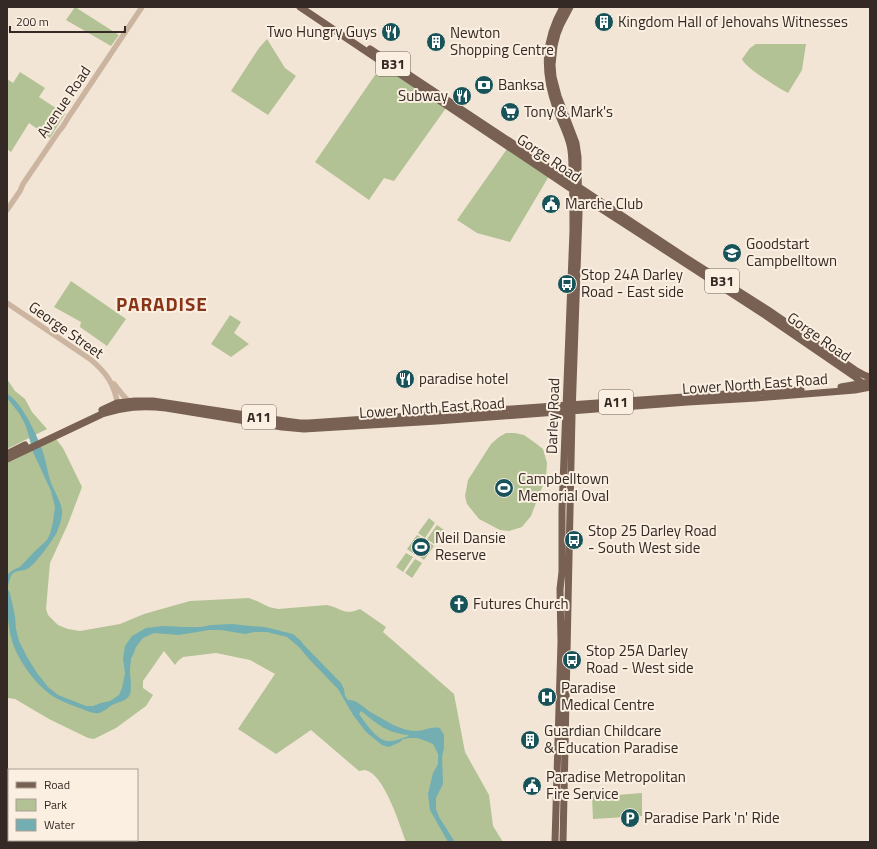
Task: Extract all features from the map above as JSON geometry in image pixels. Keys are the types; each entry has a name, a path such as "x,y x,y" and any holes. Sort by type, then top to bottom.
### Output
{"main road":[{"name":"Gorge Road","path":"300,7 424,87 452,102 563,183 589,194 768,310 855,370 870,377"},
{"name":"Gorge Road","path":"307,7 424,87 454,110 485,127 553,169 597,206 765,315 867,385"},
{"path":"563,7 553,26 548,49 547,68 549,85 570,144 576,188"},
{"path":"570,7 557,34 552,65 556,91 576,143 578,167 576,188"},
{"path":"452,102 454,110"},
{"path":"553,169 558,171 564,170 569,167 572,162"},
{"path":"578,167 589,194"},
{"path":"563,183 573,205"},
{"name":"Darley Road","path":"570,389 573,205 576,188"},
{"name":"Darley Road","path":"555,842 561,642 560,589 579,213 576,188"},
{"path":"579,213 582,208 587,205 592,204 597,206"},
{"name":"Gorge Road","path":"855,370 867,385"},
{"name":"Lower North East Road","path":"7,454 20,450 118,406 130,402 146,400 285,421 309,423 550,406 569,408 588,407 733,393 867,385"},
{"path":"546,413 560,418 568,429 577,417 588,407 570,389 559,402 550,406"},
{"name":"Lower North East Road","path":"118,406 150,406 300,429 365,426 546,413 569,408"},
{"path":"300,429 309,423"},
{"name":"Darley Road","path":"563,842 568,429"},
{"name":"Lower North East Road","path":"7,459 20,450"}],"street":[{"name":"Avenue Road","path":"7,210 23,184 64,126 68,116 77,105 142,7"},
{"name":"George Street","path":"7,303 90,359 102,370 120,390 124,397 130,402"},
{"name":"George Street","path":"109,379 115,393 118,406"}],"green space":[{"path":"75,7 119,35 111,46 66,20"},
{"path":"267,39 285,68 296,76 268,115 231,91 259,48"},
{"path":"756,44 806,44 802,70 788,93 763,78 744,63 742,59 750,48"},
{"path":"382,65 446,108 394,181 384,178 369,200 315,162"},
{"path":"20,72 45,88 39,97 65,114 50,138 29,123 11,152 7,149 7,79 13,83"},
{"path":"507,149 549,176 510,242 477,233 457,220"},
{"path":"71,281 126,319 107,346 80,327 81,322 54,307"},
{"path":"230,315 241,322 234,333 249,344 231,357 211,344"},
{"path":"7,379 15,391 25,399 32,412 47,429 7,449"},
{"name":"Campbelltown Memorial Oval","path":"506,433 524,435 534,442 543,449 547,463 546,477 531,516 522,527 509,531 500,530 479,519 467,504 465,496 468,480 491,444"},
{"path":"56,439 63,448 82,487 68,524 50,563 46,609 48,615 58,625 68,629 80,631 120,624 144,614 190,601 249,598 269,607 278,609 327,605 346,612 360,609 386,627 383,632 454,694 465,752 489,795 493,826 503,842 406,842 390,801 379,780 372,773 365,770 359,771 311,730 276,754 238,729 275,674 250,660 216,653 183,657 175,665 164,651 143,681 143,688 153,695 146,706 116,728 94,739 88,738 49,719 15,699 8,698 7,462"},
{"path":"429,518 435,523 425,538 418,533"},
{"path":"437,525 444,530 434,544 427,539"},
{"path":"417,535 424,539 414,554 407,549"},
{"path":"427,541 434,546 424,560 417,555"},
{"path":"406,553 413,557 403,572 396,567"},
{"path":"415,559 422,563 412,578 405,573"},
{"path":"642,793 642,816 593,819 592,797"}],"water":[{"path":"7,394 18,403 23,410 39,441 51,483 62,508 62,513 61,522 57,532 40,557 29,568 13,573 7,588 7,576 9,573 20,567 47,540 53,522 55,507 51,491 33,452 25,424 19,413 7,398"},
{"path":"7,588 10,593 19,641 37,673 48,687 58,695 86,706 93,706 110,701 119,695 125,673 123,659 125,646 132,636 146,628 163,626 200,627 232,624 265,627 293,634 341,683 345,696 348,700 358,703 393,725 410,731 440,728 444,735 442,757 443,784 436,798 436,809 439,817 455,842 448,842 430,810 428,794 433,773 438,764 438,754 433,744 417,738 409,738 403,739 389,747 382,745 366,732 353,715 338,689 299,647 287,637 267,632 245,634 221,630 209,630 179,635 154,633 143,638 136,647 131,658 131,688 129,696 125,700 112,705 103,712 95,713 54,697 39,685 23,664 15,649 9,629","holes":["361,711 388,730 409,736 393,741 379,738 359,714"]}],"place":[{"name":"Kingdom Hall of Jehovahs Witnesses","path":"604,22"},
{"name":"Two Hungry Guys","path":"391,32"},
{"name":"Newton Shopping Centre","path":"436,42"},
{"name":"Banksa","path":"484,85"},
{"name":"Subway","path":"462,96"},
{"name":"Tony & Mark's","path":"510,112"},
{"name":"Marche Club","path":"551,204"},
{"name":"Goodstart Campbelltown","path":"732,253"},
{"name":"Stop 24A Darley Road - East side","path":"567,284"},
{"name":"paradise hotel","path":"405,379"},
{"name":"Campbelltown Memorial Oval","path":"504,488"},
{"name":"Stop 25 Darley Road - South West side","path":"574,540"},
{"name":"Neil Dansie Reserve","path":"421,547"},
{"name":"Futures Church","path":"459,604"},
{"name":"Stop 25A Darley Road - West side","path":"572,660"},
{"name":"Paradise Medical Centre","path":"547,697"},
{"name":"Guardian Childcare & Education Paradise","path":"530,740"},
{"name":"Paradise Metropolitan Fire Service","path":"532,786"},
{"name":"Paradise Park 'n' Ride","path":"630,818"}],"district":[{"name":"PARADISE","path":"162,304"}]}
